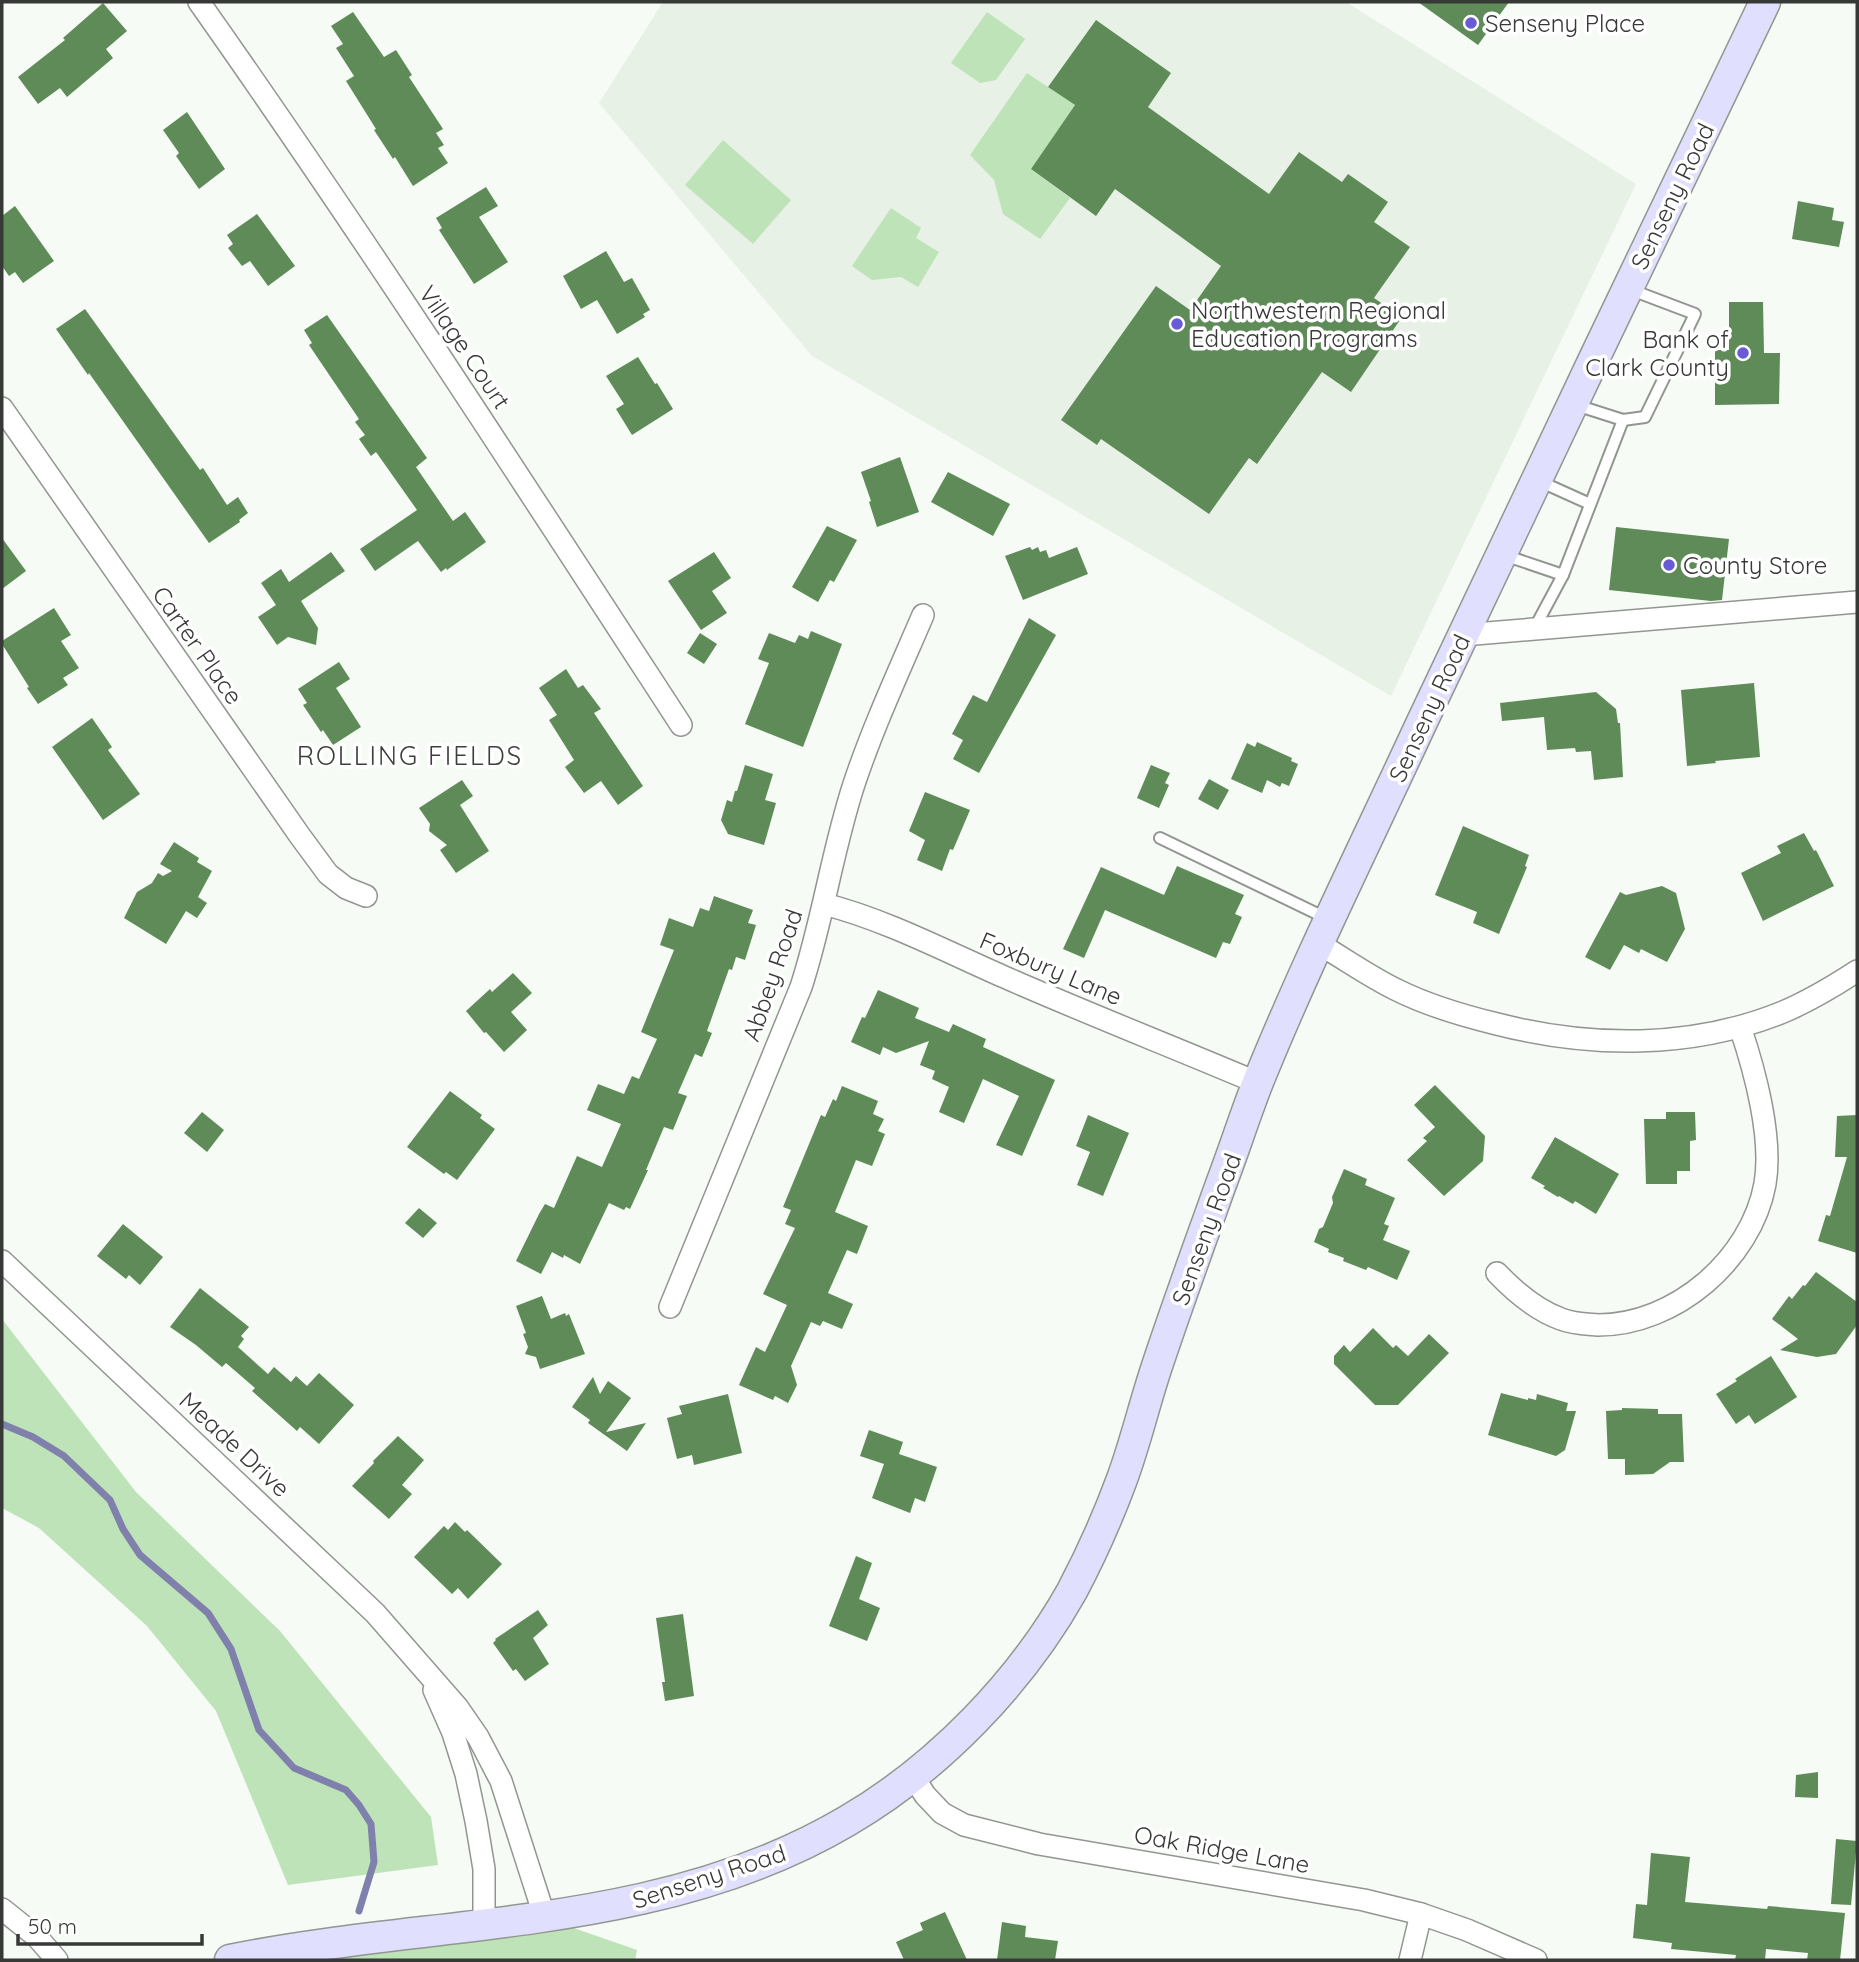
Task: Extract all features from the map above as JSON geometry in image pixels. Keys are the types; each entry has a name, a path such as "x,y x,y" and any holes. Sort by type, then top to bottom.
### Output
{"main road":[{"name":"Senseny Road","path":"230,1960 311,1947 545,1918 673,1892 738,1872 796,1849 848,1821 913,1776 959,1735 1001,1692 1038,1644 1070,1593 1093,1547 1124,1475 1157,1366 1258,1083 1463,635 1765,2"}],"street":[{"name":"Village Court","path":"199,2 274,108 458,383 681,725"},
{"name":"Carter Place","path":"2,408 328,874 345,887 366,896"},
{"path":"1463,635 1857,602"},
{"name":"Abbey Road","path":"670,1307 801,987 812,955 854,785 877,722 923,615"},
{"name":"Foxbury Lane","path":"824,904 880,922 1258,1083"},
{"path":"1325,932 1398,990 1466,1016 1525,1031 1591,1041 1651,1042 1690,1038 1740,1027 1784,1012 1826,991 1857,971"},
{"path":"1497,1273 1539,1308 1562,1320 1613,1325 1642,1320 1668,1309 1696,1290 1722,1266 1746,1235 1759,1207 1765,1183 1767,1153 1759,1100 1740,1027"},
{"name":"Meade Drive","path":"2,1261 319,1558 375,1613 458,1708 478,1737 500,1781 545,1918"},
{"name":"Meade Drive","path":"425,1672 453,1733 466,1774 484,1869 484,1925"},
{"name":"Oak Ridge Lane","path":"913,1776 925,1795 942,1812 964,1825 1040,1844 1364,1900 1421,1914 1467,1930 1536,1960"},
{"path":"2,1909 37,1937 57,1960"},
{"path":"1410,1960 1421,1914"}],"lane":[{"path":"1573,404 1623,420 1645,417 1695,314 1628,289"},
{"path":"1534,629 1563,575 1623,420"},
{"path":"1537,480 1590,504"},
{"path":"1502,554 1563,575"},
{"path":"1160,838 1325,932"}],"shaded area":[{"name":"Northwestern Regional Education Programs","path":"663,2 1346,2 1636,184 1391,696 812,356 599,103"}],"green space":[{"path":"987,12 1025,39 996,80 980,83 951,63"},
{"path":"1027,73 1075,105 1031,169 1070,198 1040,239 1003,214 994,180 970,155"},
{"path":"723,140 791,200 753,244 685,185"},
{"path":"891,208 921,228 916,238 939,252 918,287 901,277 872,280 852,266"},
{"path":"2,1319 136,1492 280,1631 431,1817 438,1865 288,1885 216,1711 147,1626 39,1528 2,1508"},
{"path":"545,1918 637,1950 635,1960 242,1960"}],"building":[{"name":"Senseny Place","path":"1418,2 1509,2 1478,45"},
{"path":"103,3 127,31 106,49 113,58 67,97 60,88 38,104 18,77 65,40 63,38"},
{"path":"353,12 384,57 396,50 412,75 409,77 443,129 436,133 444,145 438,148 448,163 413,186 374,130 376,129 346,81 354,76 336,48 343,44 331,26"},
{"path":"1096,20 1171,73 1148,107 1269,194 1299,152 1342,182 1348,174 1388,202 1374,222 1410,247 1374,298 1402,317 1351,392 1322,372 1257,464 1249,458 1209,514 1101,439 1097,445 1061,420 1156,286 1190,310 1221,266 1115,189 1096,216 1031,169 1075,105 1048,87"},
{"path":"187,112 225,169 199,189 176,156 179,153 163,130"},
{"path":"486,187 498,206 479,217 508,262 474,284 439,230 442,228 436,218"},
{"path":"1798,201 1834,208 1832,220 1844,222 1839,247 1792,239"},
{"path":"15,206 54,261 23,283 15,272 9,276 2,266 2,216"},
{"path":"257,214 295,266 268,286 250,261 242,266 228,248 233,244 227,235"},
{"path":"606,251 624,282 632,278 650,310 643,314 645,317 617,334 597,300 581,309 563,276"},
{"name":"Bank of Clark County","path":"1729,302 1763,302 1764,353 1780,353 1779,404 1715,405 1715,350 1729,350"},
{"path":"85,309 200,470 203,468 227,505 238,497 248,513 240,522 209,543 56,329"},
{"path":"327,315 427,458 416,467 453,521 465,512 486,542 447,570 446,568 441,572 418,541 375,571 360,549 417,510 376,452 371,456 359,439 365,435 355,422 359,419 309,345 312,343 304,330"},
{"path":"638,357 673,409 632,435 616,409 624,404 606,376"},
{"path":"900,457 919,512 877,527 861,472"},
{"path":"948,472 1010,504 993,536 931,502"},
{"path":"827,526 857,540 834,582 830,580 818,602 792,587"},
{"name":"County Store","path":"1616,527 1729,539 1722,600 1609,590"},
{"path":"2,538 26,571 2,589"},
{"path":"1030,547 1032,550 1038,547 1040,552 1046,550 1049,558 1077,547 1088,574 1023,600 1005,556"},
{"path":"331,552 345,571 301,601 318,628 316,645 288,637 277,645 258,617 276,605 261,583 281,569 289,582"},
{"path":"714,552 731,578 712,591 727,613 701,630 668,581"},
{"path":"54,608 71,635 61,641 79,668 63,678 68,685 38,704 2,641"},
{"path":"1029,618 1056,635 979,773 953,759 963,740 952,734 973,695 987,702"},
{"path":"811,631 842,644 803,747 745,724 769,663 758,659 769,633 795,643 799,635 808,639"},
{"path":"700,633 717,644 704,664 687,653"},
{"path":"339,662 350,679 336,688 361,727 333,745 303,705 307,703 298,689"},
{"path":"566,669 578,688 583,685 601,709 594,713 643,786 618,805 601,781 584,793 565,767 574,760 549,720 557,715 539,688"},
{"path":"1754,683 1760,757 1687,766 1681,690"},
{"path":"1596,692 1616,709 1620,723 1623,777 1594,780 1591,751 1576,752 1575,748 1547,750 1544,717 1502,721 1500,703"},
{"path":"92,718 112,747 108,750 140,794 103,820 52,747"},
{"path":"1257,742 1292,758 1291,761 1298,764 1289,786 1282,783 1280,787 1267,780 1262,793 1231,779 1247,743 1255,747"},
{"path":"745,765 773,774 765,800 776,803 764,845 728,834 721,820 727,800 732,802 737,791"},
{"path":"1151,765 1170,773 1165,783 1169,785 1159,808 1137,798"},
{"path":"1209,779 1229,790 1218,810 1198,799"},
{"path":"462,780 473,796 460,805 489,851 456,873 440,850 447,845 429,831 430,824 419,808"},
{"path":"925,792 970,810 942,871 917,860 925,840 909,831"},
{"path":"1463,826 1529,855 1525,866 1527,867 1499,934 1473,923 1477,912 1435,895"},
{"path":"1804,833 1834,886 1763,921 1741,873 1781,853 1777,846"},
{"path":"174,842 199,858 197,862 212,871 198,897 207,903 197,918 186,911 166,944 124,918 137,892 152,883 158,873 163,876 172,871 160,864"},
{"path":"1177,866 1244,895 1235,914 1242,917 1230,944 1223,942 1216,958 1105,910 1084,958 1063,949 1101,867 1164,895"},
{"path":"1662,886 1676,893 1685,929 1667,962 1641,949 1639,953 1624,945 1610,970 1585,957 1620,892 1626,895"},
{"path":"714,896 753,910 748,923 756,925 745,960 736,957 732,970 729,969 707,1031 712,1033 702,1057 695,1054 678,1093 687,1096 673,1130 664,1127 630,1209 626,1207 624,1210 609,1203 580,1264 552,1252 541,1274 516,1261 539,1214 545,1204 554,1208 577,1156 602,1167 621,1124 587,1110 598,1084 624,1094 632,1076 639,1079 657,1039 641,1032 674,950 660,945 669,918 693,927 700,908 709,911"},
{"path":"513,973 532,993 511,1012 527,1030 504,1052 466,1011"},
{"path":"878,990 919,1008 915,1018 949,1032 953,1024 986,1039 983,1047 1055,1080 1022,1156 996,1145 1019,1096 983,1079 964,1123 939,1112 949,1087 932,1079 935,1071 920,1065 929,1041 896,1053 883,1047 880,1055 851,1042"},
{"path":"1435,1085 1485,1136 1483,1161 1444,1196 1407,1160 1427,1141 1423,1138 1435,1127 1414,1105"},
{"path":"842,1086 878,1101 873,1114 884,1119 878,1131 885,1134 872,1166 856,1160 835,1212 868,1226 857,1254 847,1250 828,1293 853,1304 842,1329 823,1321 820,1326 811,1322 791,1366 797,1385 788,1403 775,1396 773,1400 739,1385 756,1347 765,1352 787,1305 763,1294 795,1228 785,1224 791,1210 783,1207 821,1115 825,1117"},
{"path":"450,1091 482,1115 480,1118 495,1129 457,1180 446,1172 444,1174 407,1147"},
{"path":"202,1112 224,1130 207,1152 184,1133"},
{"path":"1666,1112 1695,1112 1696,1140 1690,1141 1690,1171 1677,1171 1677,1184 1646,1184 1644,1119 1666,1119"},
{"path":"1088,1115 1129,1133 1103,1196 1077,1185 1090,1152 1076,1146"},
{"path":"1857,1115 1857,1253 1818,1241 1826,1215 1830,1216 1847,1157 1835,1157 1837,1116"},
{"path":"1555,1137 1619,1174 1596,1214 1575,1201 1573,1204 1558,1197 1531,1178"},
{"path":"1344,1169 1367,1179 1365,1185 1395,1198 1384,1224 1389,1226 1383,1240 1410,1251 1397,1280 1368,1267 1366,1270 1343,1261 1344,1258 1328,1252 1329,1249 1314,1242 1333,1203 1332,1197"},
{"path":"419,1208 437,1223 423,1238 405,1223"},
{"path":"123,1224 163,1257 140,1285 129,1275 126,1279 97,1256"},
{"path":"1816,1272 1857,1302 1857,1325 1836,1354 1817,1357 1780,1350 1798,1339 1772,1319 1789,1296 1792,1299"},
{"path":"200,1288 249,1327 241,1336 244,1339 238,1347 268,1374 274,1367 291,1382 296,1376 307,1386 319,1373 354,1405 319,1444 300,1427 297,1431 252,1391 255,1388 226,1363 222,1367 170,1327"},
{"path":"542,1296 551,1319 569,1314 585,1354 540,1369 536,1357 525,1354 528,1347 523,1334 526,1333 516,1306"},
{"path":"1373,1328 1393,1348 1396,1345 1408,1356 1429,1334 1449,1353 1398,1405 1375,1405 1334,1364 1334,1356 1344,1345 1350,1352"},
{"path":"1771,1356 1797,1397 1755,1424 1749,1415 1736,1424 1716,1394"},
{"path":"593,1377 600,1394 608,1381 631,1398 606,1432 646,1423 627,1451 588,1423 590,1420 572,1407"},
{"path":"1501,1393 1528,1400 1536,1400 1537,1394 1568,1403 1566,1411 1576,1411 1565,1450 1556,1456 1488,1435"},
{"path":"728,1394 742,1453 694,1465 692,1455 677,1459 667,1418 682,1414 679,1406"},
{"path":"1622,1408 1658,1409 1658,1414 1682,1414 1684,1462 1670,1462 1653,1474 1625,1475 1625,1459 1608,1459 1606,1411"},
{"path":"869,1430 903,1442 899,1454 937,1467 925,1502 915,1498 910,1513 872,1498 884,1464 860,1456"},
{"path":"398,1436 424,1460 402,1485 412,1494 389,1519 352,1486"},
{"path":"455,1522 502,1564 468,1599 458,1588 452,1594 414,1557 444,1526 448,1530"},
{"path":"856,1556 872,1563 859,1599 880,1608 867,1641 829,1626"},
{"path":"538,1610 548,1625 533,1638 549,1664 525,1681 516,1669 513,1671 493,1643"},
{"path":"683,1614 694,1696 665,1701 656,1618"},
{"path":"1818,1772 1818,1798 1795,1797 1796,1775"},
{"path":"1836,1839 1857,1841 1851,1905 1831,1904"},
{"path":"1651,1853 1690,1857 1685,1902 1845,1913 1840,1960 1807,1960 1808,1953 1766,1949 1765,1960 1735,1960 1736,1955 1671,1949 1672,1943 1633,1938 1636,1904 1647,1905"},
{"path":"945,1912 967,1960 904,1960 896,1942 923,1930 920,1923"},
{"path":"1002,1922 1026,1926 1025,1937 1058,1941 1055,1960 997,1960"}],"waterway":[{"path":"2,1424 33,1437 64,1456 110,1500 123,1529 140,1555 208,1613 231,1649 259,1730 294,1768 346,1790 359,1805 371,1824 374,1862 359,1911"}],"place":[{"name":"Senseny Place","path":"1471,23"},
{"name":"Northwestern Regional Education Programs","path":"1177,324"},
{"name":"Bank of Clark County","path":"1743,353"},
{"name":"County Store","path":"1669,565"}],"district":[{"name":"ROLLING FIELDS","path":"410,755"}]}
